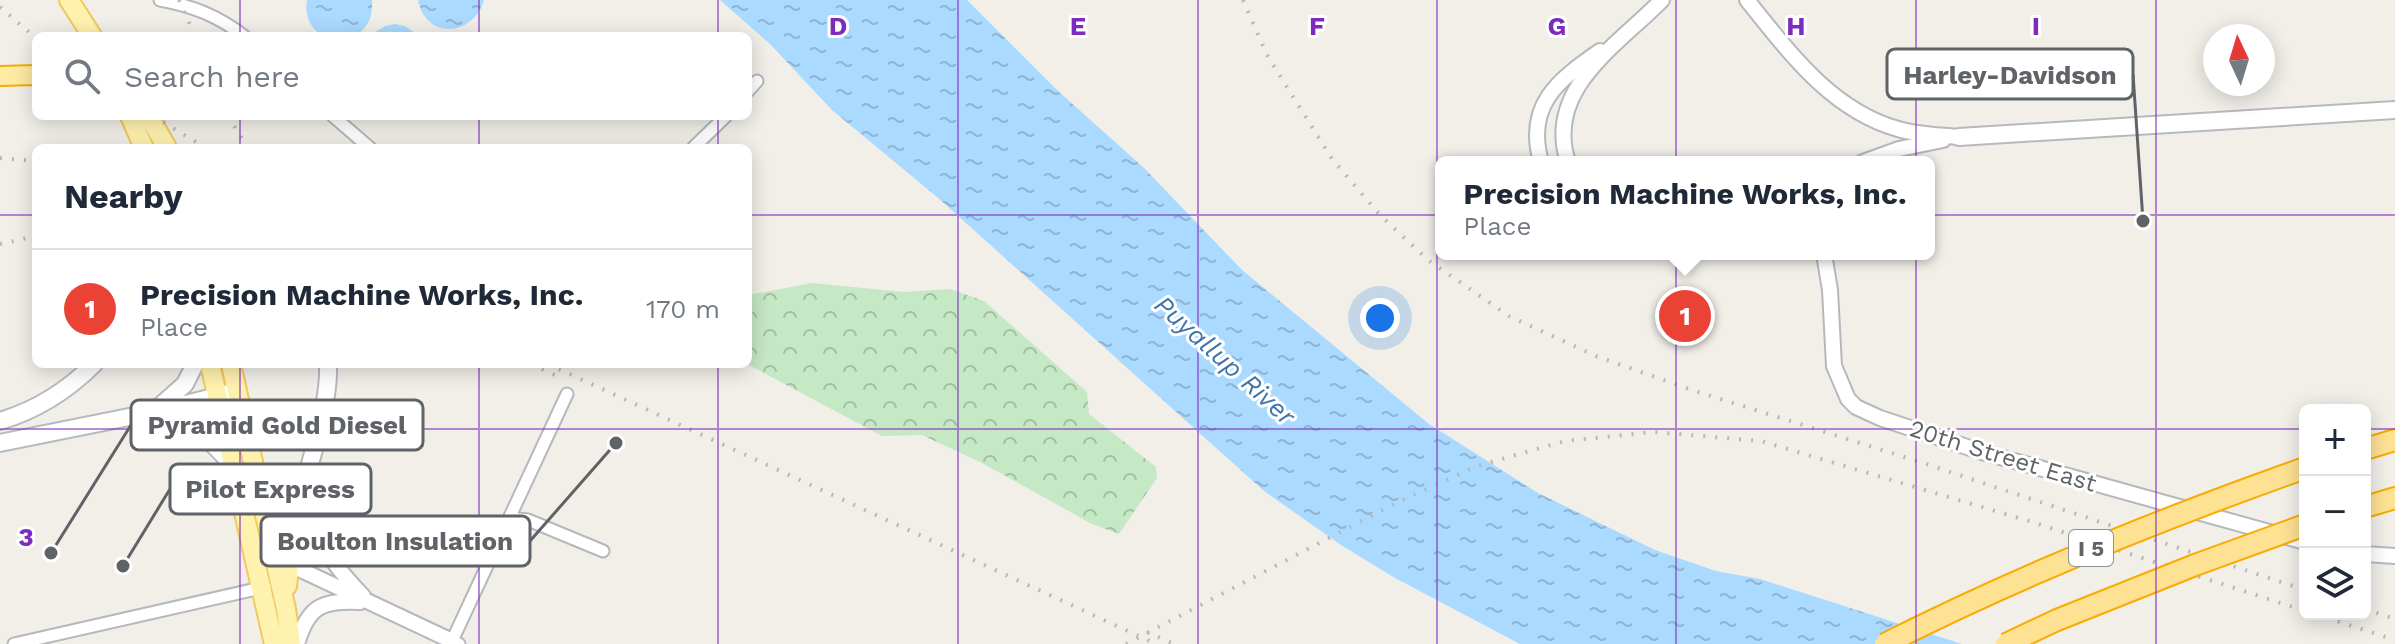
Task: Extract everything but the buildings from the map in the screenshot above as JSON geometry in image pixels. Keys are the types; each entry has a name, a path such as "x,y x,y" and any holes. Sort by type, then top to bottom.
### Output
{"highway":[{"path":"0,76 32,75"},
{"path":"2371,447 2395,440"},
{"name":"I 5","path":"1885,644 1999,588 2106,542 2299,470"},
{"path":"2371,505 2395,498"},
{"name":"I 5","path":"2006,644 2057,620 2299,527"}],"main road":[{"path":"69,0 89,32"},
{"path":"1959,137 2395,110"},
{"path":"132,120 142,144"},
{"path":"151,120 165,144"},
{"path":"0,421 50,400 90,368"},
{"path":"154,412 185,384 193,368"},
{"path":"211,368 274,644"},
{"path":"232,368 281,560 291,644"},
{"path":"281,560 314,448 328,368"},
{"path":"0,443 154,412 237,391"},
{"path":"154,412 204,436 222,451 232,466"}],"street":[{"path":"160,0 205,11 239,32"},
{"path":"1567,156 1563,137 1568,103 1579,83 1623,35 1658,3 1674,0"},
{"path":"1746,1 1804,68 1842,103 1883,125 1912,133 1959,137"},
{"path":"1539,156 1538,123 1546,99 1565,75 1623,35"},
{"path":"752,87 757,81"},
{"path":"338,120 365,144"},
{"path":"697,144 722,120"},
{"path":"1880,156 1959,137"},
{"name":"20th Street East","path":"1825,260 1830,290 1834,366 1848,399 1856,407 1982,452 2299,540"},
{"path":"281,560 455,643 567,394"},
{"path":"314,448 310,500 314,525 323,546 339,569 369,602"},
{"path":"509,518 528,520 603,551"},
{"path":"2371,554 2395,556"},
{"path":"14,644 259,588 275,590 286,609"},
{"path":"297,644 304,623 315,609 338,601 369,602"}],"green space":[{"path":"812,283 904,292 950,289 984,301 1087,392 1089,414 1156,467 1157,478 1119,534 1092,524 982,463 922,435 882,436 752,367 752,294"}],"water":[{"path":"307,0 372,0 371,16 360,32 318,32 309,21"},
{"path":"418,0 484,0 470,21 450,29 430,22"},
{"name":"Puyallup River","path":"720,0 967,0 1057,90 1144,168 1242,270 1429,424 1538,493 1655,550 1716,571 1760,579 1962,644 1520,644 1395,578 1264,491 937,197 832,110 770,44"},
{"path":"385,26 405,26 413,32 375,32"}],"railway":[{"path":"179,0 193,32"},
{"path":"1243,0 1267,55 1332,159 1380,215 1428,260 1509,316 1596,356 1692,390 2299,588"},
{"path":"0,7 32,35"},
{"path":"160,120 199,144"},
{"path":"230,120 246,144"},
{"path":"0,158 32,161"},
{"path":"0,244 32,237"},
{"path":"540,368 557,376"},
{"path":"557,368 1156,644"},
{"path":"1126,644 1394,504 1477,466 1565,441 1654,432 1761,441 2032,522 2299,609"},
{"path":"2371,611 2395,619"},
{"path":"2333,620 2395,640"},
{"path":"1147,632 1174,644"}],"place":[{"name":"Harley-Davidson","path":"2143,221"},
{"name":"Precision Machine Works, Inc.","path":"1685,316"},
{"name":"Boulton Insulation","path":"616,443"},
{"name":"Pyramid Gold Diesel","path":"51,553"},
{"name":"Pilot Express","path":"123,566"}]}
